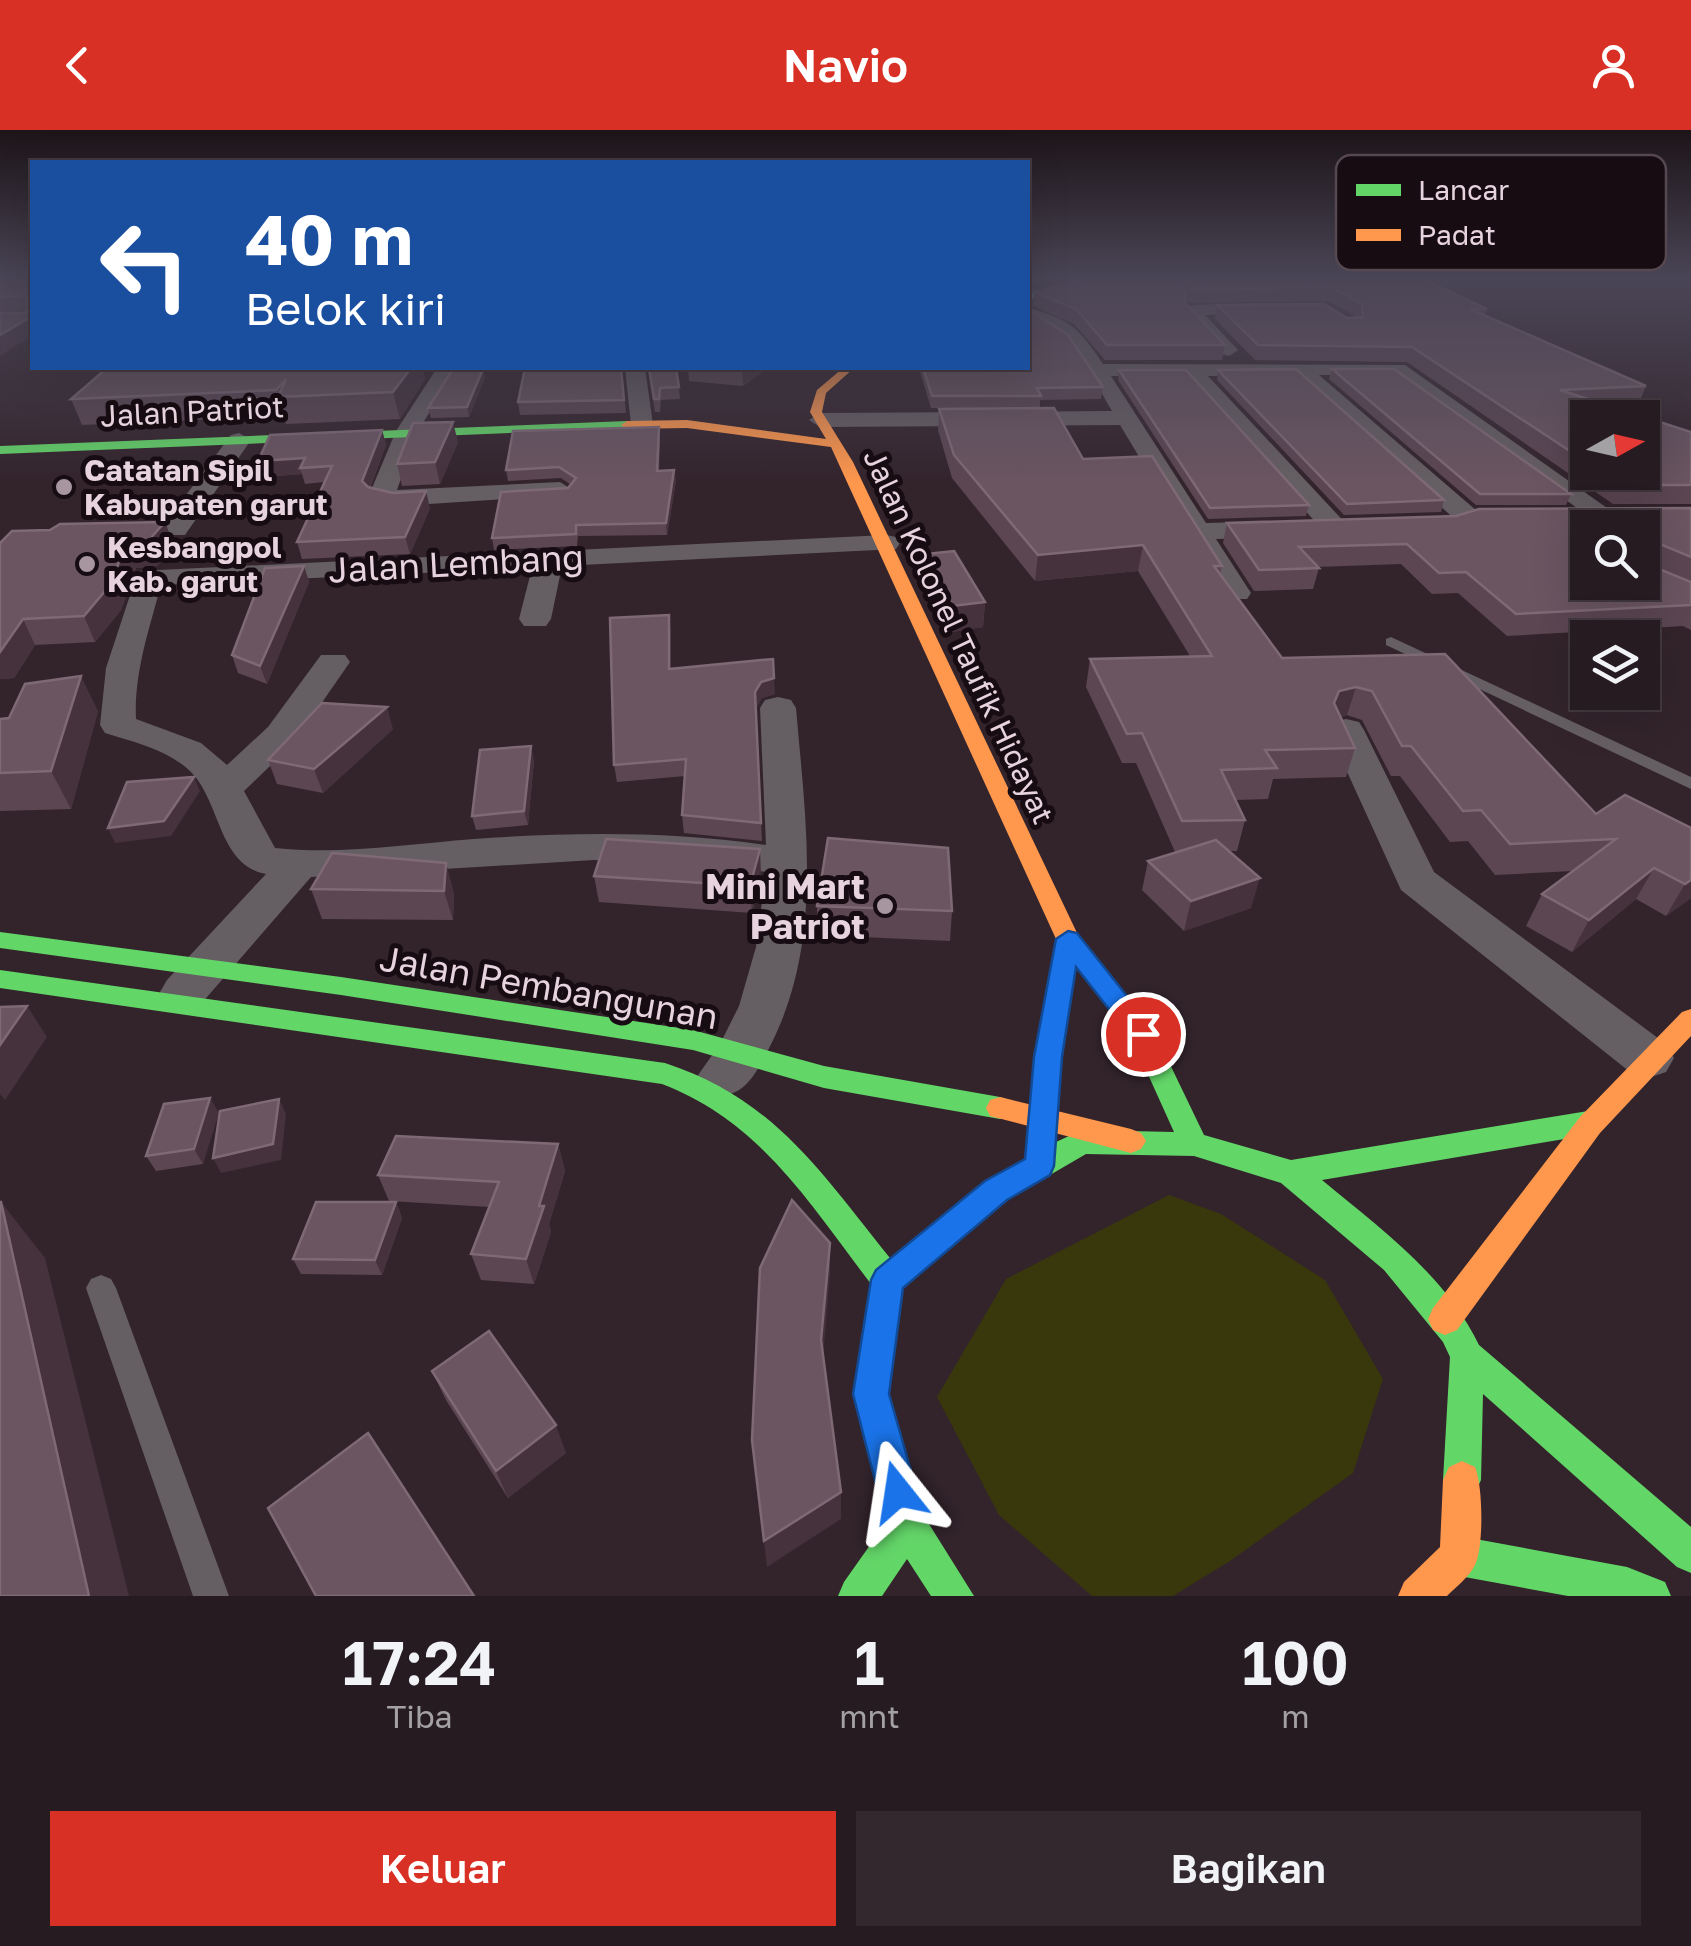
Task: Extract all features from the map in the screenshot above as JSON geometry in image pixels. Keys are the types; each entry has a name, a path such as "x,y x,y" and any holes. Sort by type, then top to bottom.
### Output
{"main road":[{"path":"790,399 821,392 846,370"},
{"name":"Jalan Kolonel Taufik Hidayat","path":"821,392 816,412 886,543 1068,939 1143,1034 1194,1144"},
{"name":"Jalan Patriot","path":"687,424 744,408"},
{"name":"Jalan Patriot","path":"0,450 407,431 687,424 831,443"},
{"path":"1039,1166 1048,1057 1068,939"},
{"name":"Jalan Pembangunan","path":"0,940 693,1040 819,1088 1043,1116 1138,1143"},
{"name":"Jalan Pembangunan","path":"0,979 665,1074 710,1091 786,1137 888,1280"},
{"path":"1445,1320 1588,1123 1648,1058 1691,1019"},
{"path":"1291,1173 1588,1123"},
{"path":"954,1596 906,1525 871,1394 888,1280 996,1190 1082,1142 1194,1144 1291,1173 1395,1260 1455,1331 1467,1357 1691,1553"},
{"path":"1418,1596 1459,1556 1467,1357"},
{"path":"858,1596 906,1525"},
{"path":"1459,1556 1628,1587 1650,1596"}],"street":[{"path":"1090,346 1098,370 1126,418 1236,592"},
{"path":"1226,346 1247,369"},
{"path":"1307,346 1334,368"},
{"path":"1299,368 1478,516 1430,525"},
{"path":"1098,370 1387,368 1406,372 1590,510"},
{"path":"1191,369 1345,528 1200,531"},
{"path":"446,370 407,431 380,491 387,498 561,490"},
{"path":"635,370 642,426"},
{"path":"820,420 1126,418"},
{"path":"175,529 239,440"},
{"name":"Jalan Lembang","path":"788,862 711,848 656,844 557,846 323,867 262,860 242,838 218,773 178,744 118,726 116,690 148,577 886,543"},
{"path":"535,620 549,560"},
{"path":"225,788 281,735 333,662"},
{"path":"710,1091 742,1058 771,983 788,898 778,708"},
{"path":"1346,730 1416,880 1648,1058"},
{"path":"174,1004 298,866"}],"lane":[{"path":"1391,642 1691,784"},
{"path":"101,1288 210,1596"}],"shaded area":[{"path":"1169,1195 1221,1214 1325,1280 1383,1379 1353,1473 1230,1561 1173,1596 1092,1596 999,1515 937,1397 1006,1279"}],"building":[{"path":"1030,346 1076,346 1103,387 1037,388 1041,396 932,396 924,370 1030,370"},
{"path":"1367,346 1556,346 1646,386 1560,390 1591,400 1570,400 1570,451 1412,347"},
{"path":"1296,369 1444,500 1347,504 1218,370"},
{"path":"1332,369 1394,369 1571,494 1480,494"},
{"path":"105,370 410,370 393,392 278,397 286,379 276,390 71,399"},
{"path":"452,370 483,370 467,407 428,408"},
{"path":"525,370 621,370 624,400 518,402"},
{"path":"649,370 676,370 679,387 660,388 659,399 654,399"},
{"path":"1119,370 1186,370 1309,505 1210,508"},
{"path":"1054,408 1083,459 1152,456 1222,566 1214,566 1282,658 1445,654 1596,814 1625,795 1691,828 1691,880 1685,884 1654,868 1589,920 1542,894 1616,839 1510,844 1481,810 1463,811 1411,746 1402,746 1372,691 1356,687 1339,691 1334,703 1355,748 1265,750 1277,768 1221,770 1245,820 1182,821 1142,733 1127,734 1090,659 1212,656 1143,545 1038,555 954,455 939,409"},
{"path":"453,422 435,462 397,464 413,423"},
{"path":"1660,422 1691,432 1691,485 1660,485"},
{"path":"659,427 657,471 674,470 666,523 576,525 576,534 492,538 501,492 568,488 576,478 559,467 506,470 513,431"},
{"path":"382,430 362,481 368,487 393,493 426,491 405,537 297,542 332,466 300,468 305,458 258,461 270,435"},
{"path":"1691,508 1691,557 1660,544 1660,510 1570,510 1570,600 1660,600 1660,569 1691,582 1691,605 1516,614 1466,572 1439,573 1407,544 1299,547 1319,568 1259,570 1227,523 1456,516 1479,509"},
{"path":"165,522 147,542 126,544 110,585 84,616 23,619 0,652 0,543 12,531 50,530 60,524"},
{"path":"954,551 985,602 953,606 926,554"},
{"path":"304,566 260,666 232,655 265,568"},
{"path":"669,615 669,669 773,659 774,678 761,682 755,692 761,823 682,815 686,759 614,765 610,618"},
{"path":"81,676 51,771 0,773 0,719 9,718 25,684"},
{"path":"322,703 387,707 314,769 268,760"},
{"path":"531,746 524,811 472,816 480,750"},
{"path":"194,777 164,821 108,828 127,782"},
{"path":"828,838 948,848 952,911 817,906"},
{"path":"606,839 760,849 750,886 594,876"},
{"path":"1216,840 1260,878 1191,901 1148,861"},
{"path":"332,853 446,863 444,891 311,889"},
{"path":"27,1006 0,1045 0,1007"},
{"path":"210,1098 194,1149 146,1156 164,1104"},
{"path":"279,1099 273,1144 213,1158 220,1111"},
{"path":"396,1136 558,1144 539,1206 544,1206 526,1259 471,1254 499,1182 378,1175"},
{"path":"792,1200 830,1243 821,1340 841,1492 764,1541 752,1440 760,1268"},
{"path":"1,1202 89,1596 0,1596"},
{"path":"316,1202 396,1202 375,1260 293,1259"},
{"path":"489,1331 556,1425 496,1471 432,1371"},
{"path":"368,1433 474,1596 316,1596 268,1508"}],"traffic: fast":[{"path":"0,450 627,425"},
{"path":"1040,1154 1048,1057 1068,939"},
{"path":"0,940 341,986 693,1040 824,1077 1000,1108"},
{"path":"1077,950 1143,1034 1194,1144"},
{"path":"0,979 665,1074 710,1091 781,1145 888,1280"},
{"path":"1291,1173 1588,1123"},
{"path":"954,1596 907,1525 871,1394 888,1280 996,1191 1082,1142 1194,1144 1291,1173 1395,1260 1455,1331 1467,1357 1462,1480"},
{"path":"1467,1357 1691,1553"},
{"path":"858,1596 907,1525"},
{"path":"1459,1556 1627,1587 1651,1596"}],"traffic: slow":[{"path":"847,370 821,392 816,412 847,462 1068,939 1077,950"},
{"path":"627,425 687,424 831,443"},
{"path":"1445,1319 1590,1125 1691,1019"},
{"path":"1000,1108 1131,1141"},
{"path":"1418,1596 1459,1556 1462,1480"}],"place":[{"name":"Catatan Sipil Kabupaten garut","path":"64,487"},
{"name":"Kesbangpol Kab. garut","path":"87,564"},
{"name":"Mini Mart Patriot","path":"885,906"}],"route":[{"path":"898,1492 871,1394 888,1280 996,1190 1039,1166 1048,1057 1068,939 1143,1034"}]}
